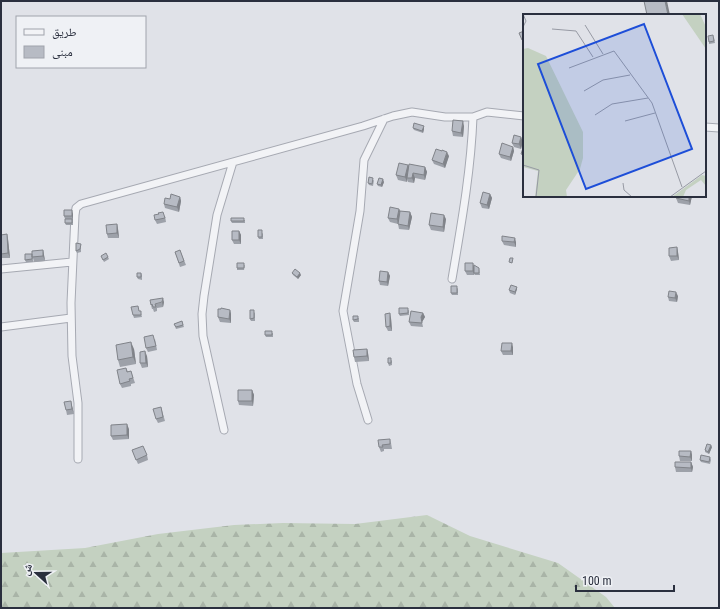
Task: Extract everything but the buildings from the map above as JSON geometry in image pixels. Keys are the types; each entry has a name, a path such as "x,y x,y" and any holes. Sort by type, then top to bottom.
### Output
{"street":[{"path":"78,459 78,403 72,356 71,318 75,215 76,208 81,204 412,112 445,117 473,117 488,112 523,116"},
{"path":"452,279 468,175 473,117"},
{"path":"368,420 357,384 343,311 360,211 364,160 384,119"},
{"path":"706,127 719,128"},
{"path":"224,430 203,336 202,314 216,215 233,162"},
{"path":"1,269 72,262"},
{"path":"1,327 71,318"}],"green space":[{"path":"427,515 470,536 558,563 606,597 615,608 1,608 1,553 85,548 158,534 234,525 283,523 355,524"}]}
